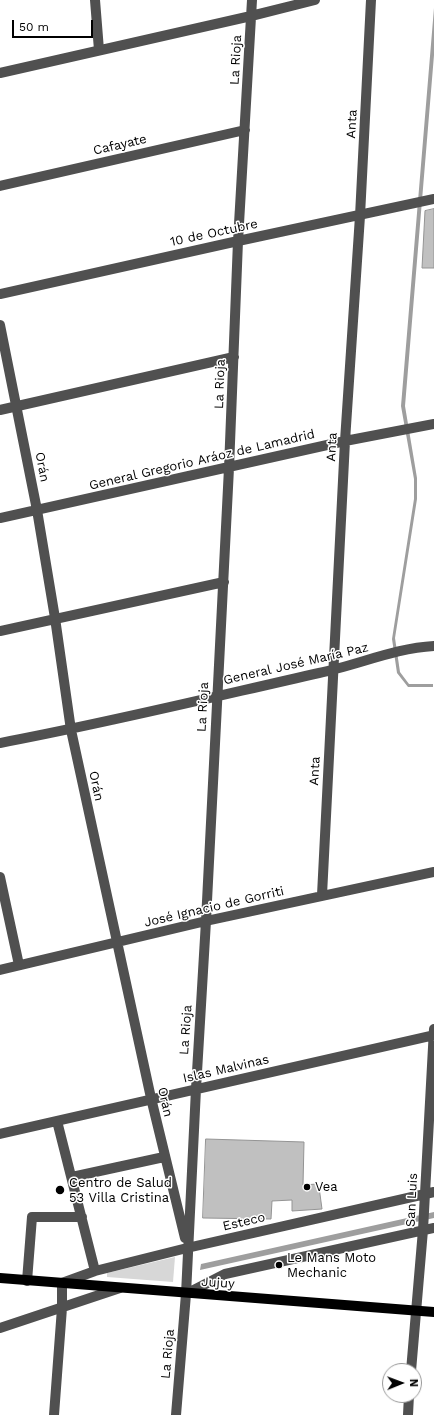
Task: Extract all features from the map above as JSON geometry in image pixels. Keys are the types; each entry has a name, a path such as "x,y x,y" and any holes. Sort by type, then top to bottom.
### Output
{"main road":[{"name":"Jujuy","path":"0,1278 186,1294 434,1312"}],"street":[{"path":"95,0 99,50"},
{"name":"La Rioja","path":"176,1415 186,1294 187,1248 206,921 216,696 224,582 238,240 252,0"},
{"path":"0,73 315,0"},
{"name":"Anta","path":"322,895 345,441 360,216 371,0"},
{"name":"Cafayate","path":"0,186 245,130"},
{"name":"10 de Octubre","path":"0,294 238,240 360,216 434,199"},
{"name":"Orán","path":"0,325 37,510 55,618 71,730 164,1157 187,1248"},
{"path":"0,410 234,357"},
{"name":"General Gregorio Aráoz de Lamadrid","path":"0,518 345,441 434,424"},
{"path":"0,631 224,582"},
{"name":"General José María Paz","path":"0,743 71,730 334,670 412,648 434,646"},
{"name":"José Ignacio de Gorriti","path":"0,970 206,921 434,872"},
{"path":"0,877 19,965"},
{"name":"San Luis","path":"412,1363 423,1230 430,1193 434,1029"},
{"name":"Islas Malvinas","path":"0,1134 151,1098 434,1035"},
{"path":"57,1121 95,1272"},
{"path":"72,1178 164,1157"},
{"name":"Esteco","path":"62,1283 95,1272 187,1248 430,1193"},
{"path":"26,1281 32,1217 82,1217"},
{"path":"186,1294 226,1274 434,1228"},
{"path":"54,1415 62,1308 62,1283"},
{"path":"0,1328 120,1288"},
{"path":"408,1415 409,1403"}],"shaded area":[{"path":"434,8 434,55 405,406 417,478 417,499 395,638 400,672 409,684 433,684 433,687 408,687 397,673 392,639 414,499 414,479 401,406"},
{"path":"434,1212 434,1218 200,1270 201,1264"},
{"path":"175,1257 173,1282 107,1277 107,1273"}],"building":[{"path":"434,209 434,268 422,268 425,211"},
{"path":"206,1139 304,1142 303,1185 317,1184 319,1187 322,1209 292,1211 292,1200 272,1201 271,1219 203,1218"}],"place":[{"name":"Vea","path":"307,1187"},
{"name":"Centro de Salud 53 Villa Cristina","path":"60,1190"},
{"name":"Le Mans Moto Mechanic","path":"279,1265"}]}
